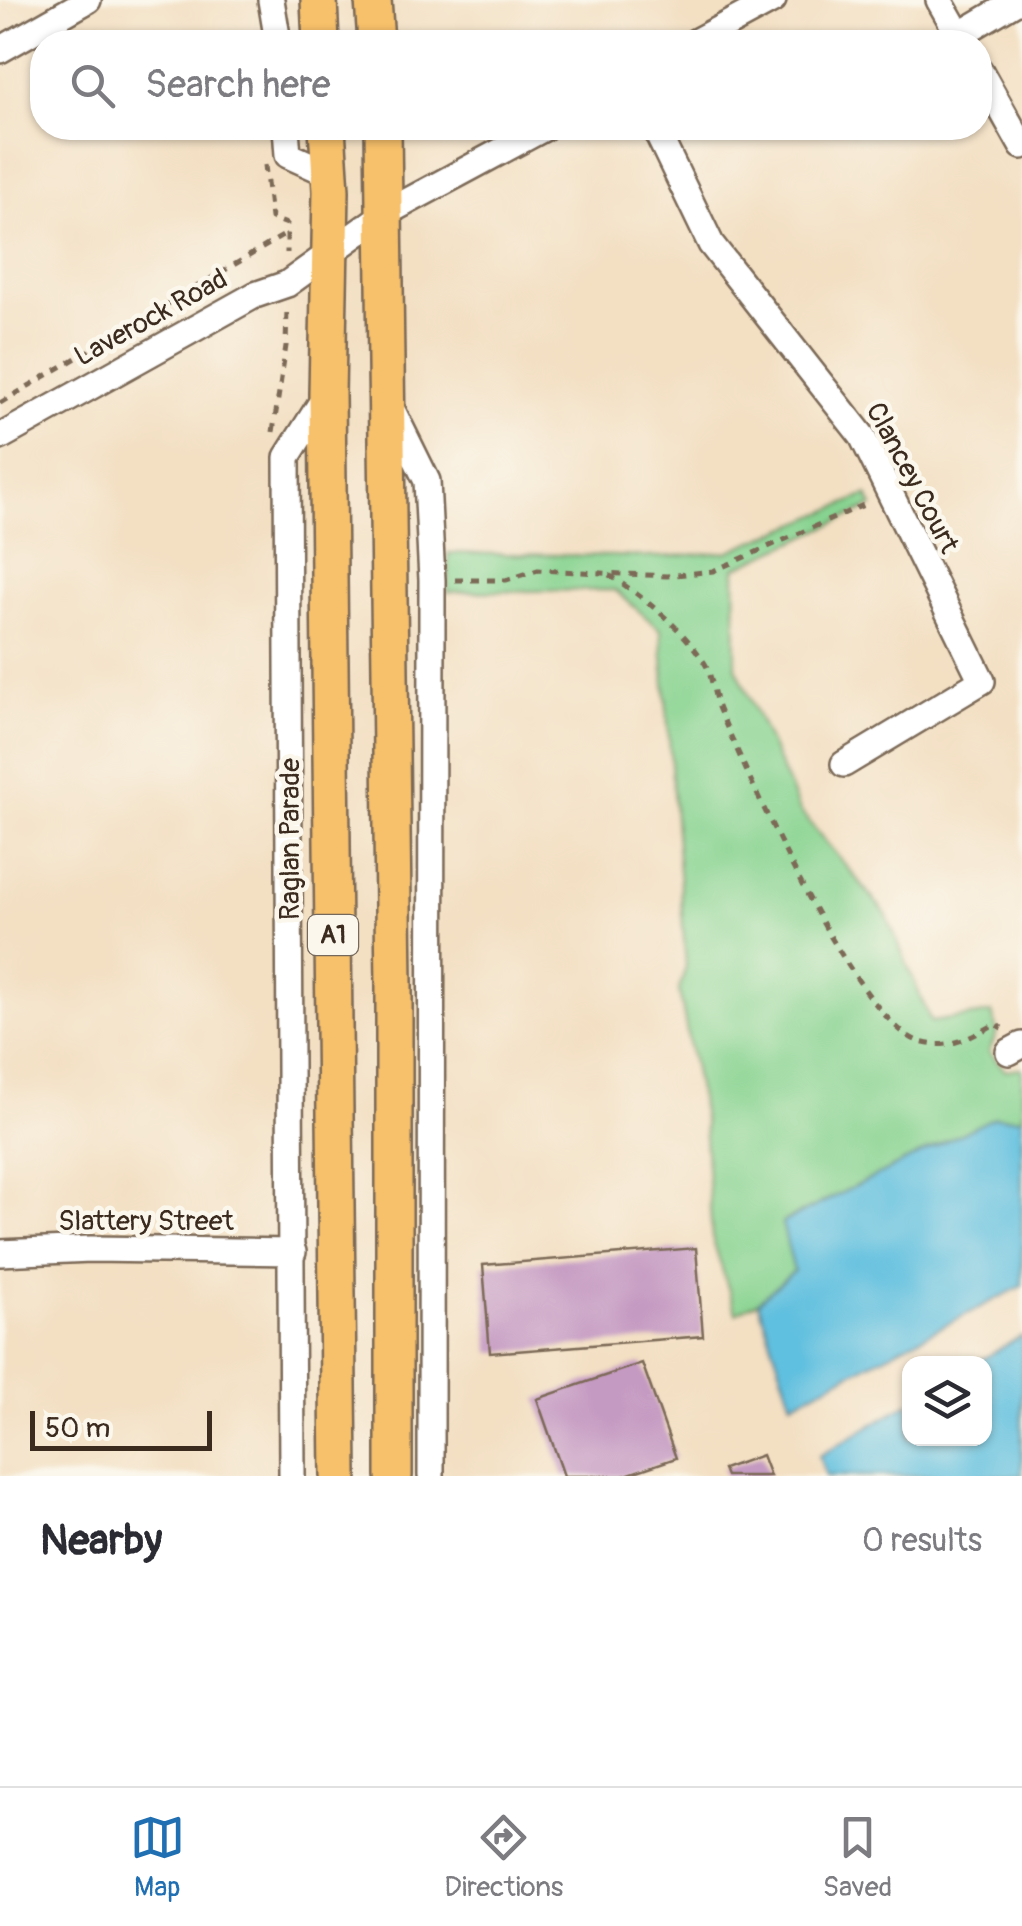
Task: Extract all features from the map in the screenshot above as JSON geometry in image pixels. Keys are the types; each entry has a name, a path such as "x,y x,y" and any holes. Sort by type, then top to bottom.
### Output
{"highway":[{"path":"318,0 320,30"},
{"path":"373,0 375,30"},
{"name":"Raglan Parade","path":"328,140 339,1476"},
{"name":"A1","path":"383,140 394,977 394,1476"}],"street":[{"path":"35,30 88,0"},
{"path":"272,0 276,30"},
{"path":"718,30 773,0"},
{"path":"939,0 956,30"},
{"path":"973,30 1018,0"},
{"path":"0,50 30,33"},
{"path":"992,92 1022,146"},
{"path":"287,140 288,155 330,174"},
{"name":"Laverock Road","path":"0,437 254,295 287,284 384,214 522,140"},
{"name":"Clancey Court","path":"662,140 711,244 862,436 982,681 844,764"},
{"name":"Raglan Parade","path":"292,1476 287,457 327,394"},
{"path":"388,401 427,480 432,580 430,1476"},
{"path":"394,977 432,1041"},
{"name":"Slattery Street","path":"0,1253 91,1249 293,1252"}],"path":[{"path":"265,164 272,218 287,224 287,284"},
{"path":"0,403 287,234"},
{"path":"432,580 506,580 538,570 609,575 714,572 890,493"},
{"path":"609,575 642,596 705,663 716,702 787,864 890,1022 920,1043 968,1040 995,1024 1013,1043"}],"green space":[{"path":"867,495 873,506 735,568 736,667 800,811 886,914 931,1022 992,1013 997,1032 989,1052 1005,1070 1022,1068 1022,1118 995,1117 783,1222 794,1271 758,1302 736,1313 712,1237 704,1123 679,990 686,966 661,630 615,590 448,592 448,553 662,557 727,552"}],"water":[{"path":"995,1117 1022,1118 1022,1286 792,1403 758,1302 794,1271 782,1223"},
{"path":"1022,1336 1022,1476 826,1476 819,1456 902,1407 902,1446 992,1446 992,1356 988,1356"}],"building":[{"path":"696,1248 703,1336 490,1353 483,1265"},
{"path":"642,1363 676,1458 623,1476 564,1476 537,1399"},
{"path":"762,1455 770,1476 726,1476 723,1469"}]}
